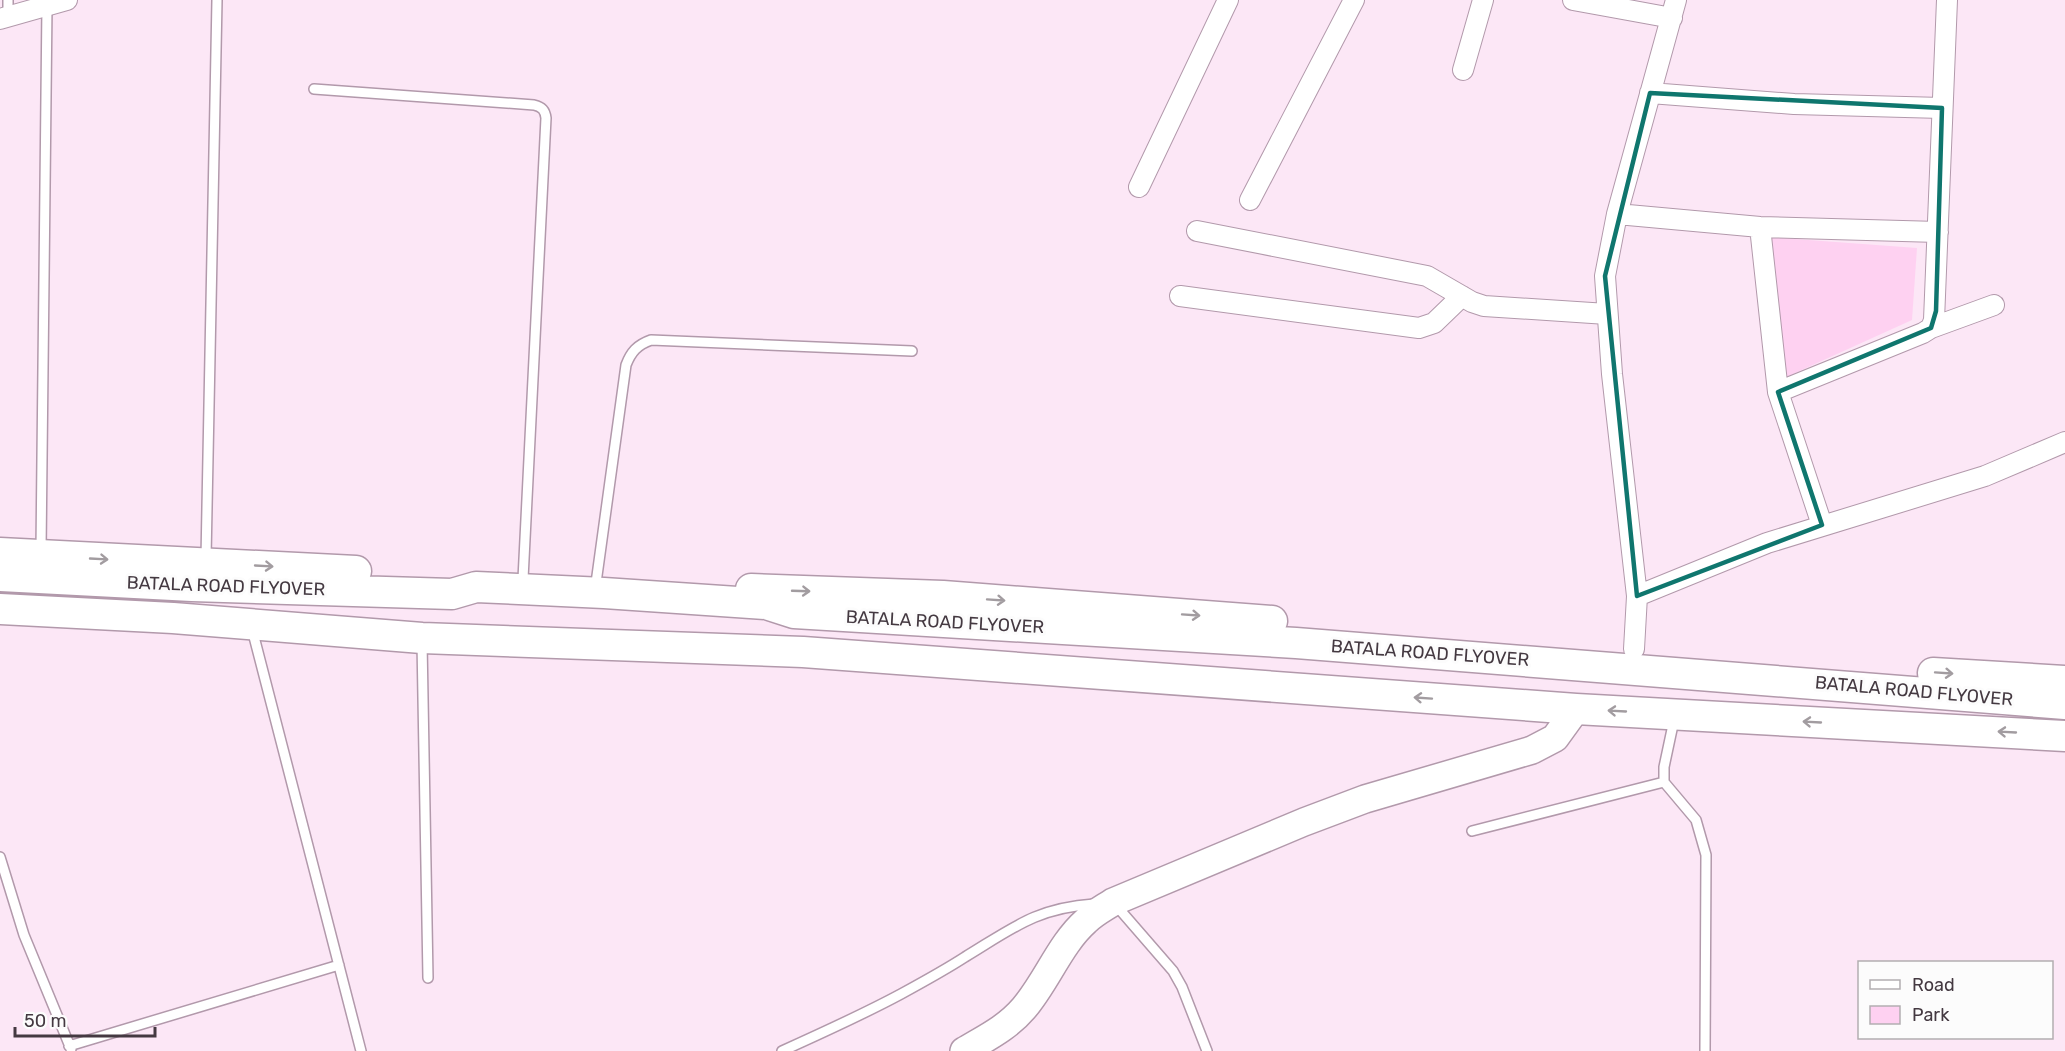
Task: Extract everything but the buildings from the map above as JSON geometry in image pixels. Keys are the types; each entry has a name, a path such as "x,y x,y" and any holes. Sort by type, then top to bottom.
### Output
{"main road":[{"path":"0,553 596,583 943,596 1634,649 1716,658 2065,681"},
{"name":"BATALA ROAD FLYOVER","path":"0,576 192,586 452,594 480,606 768,621 794,613 1296,643 2065,704"},
{"path":"0,609 250,624 422,638 803,652 1576,709 2065,736"}],"street":[{"path":"5,12 67,0"},
{"path":"1139,187 1228,0"},
{"path":"1250,200 1354,0"},
{"path":"1463,70 1483,0"},
{"path":"1573,0 1674,9 1617,214 1605,276 1606,314 1637,596 1634,649"},
{"path":"1931,328 1936,311 1947,0"},
{"path":"1650,93 1794,104 1942,108"},
{"path":"1617,214 1760,227 1938,232"},
{"path":"1760,227 1778,392 1822,525"},
{"path":"1197,231 1427,276 1472,302 1484,306 1606,314"},
{"path":"1180,296 1419,328 1434,323 1462,296"},
{"path":"1778,392 1931,328 1994,305"},
{"path":"1637,596 1735,555 1822,525 1985,476 2065,442"},
{"path":"964,1051 1013,1020 1037,991 1075,933 1086,921 1113,902 1365,799 1532,750 1555,738 1576,709"}],"lane":[{"path":"206,563 217,0"},
{"path":"40,556 47,5"},
{"path":"314,89 534,105 540,106 545,111 523,579"},
{"path":"596,583 626,365 634,349 641,343 651,340 912,351"},
{"path":"250,624 361,1051"},
{"path":"422,638 428,978"},
{"path":"1675,714 1664,767 1664,782 1696,820 1706,855 1706,1051"},
{"path":"1472,831 1664,782"},
{"path":"0,857 24,935 71,1048 339,965"},
{"path":"782,1051 901,994 1030,918 1071,906 1113,902 1173,971 1182,987 1207,1051"}],"highlighted area":[{"path":"1650,93 1942,108 1936,311 1931,328 1778,392 1822,525 1637,596 1605,276"}],"green space":[{"path":"1754,236 1917,248 1912,320 1773,383"}]}
